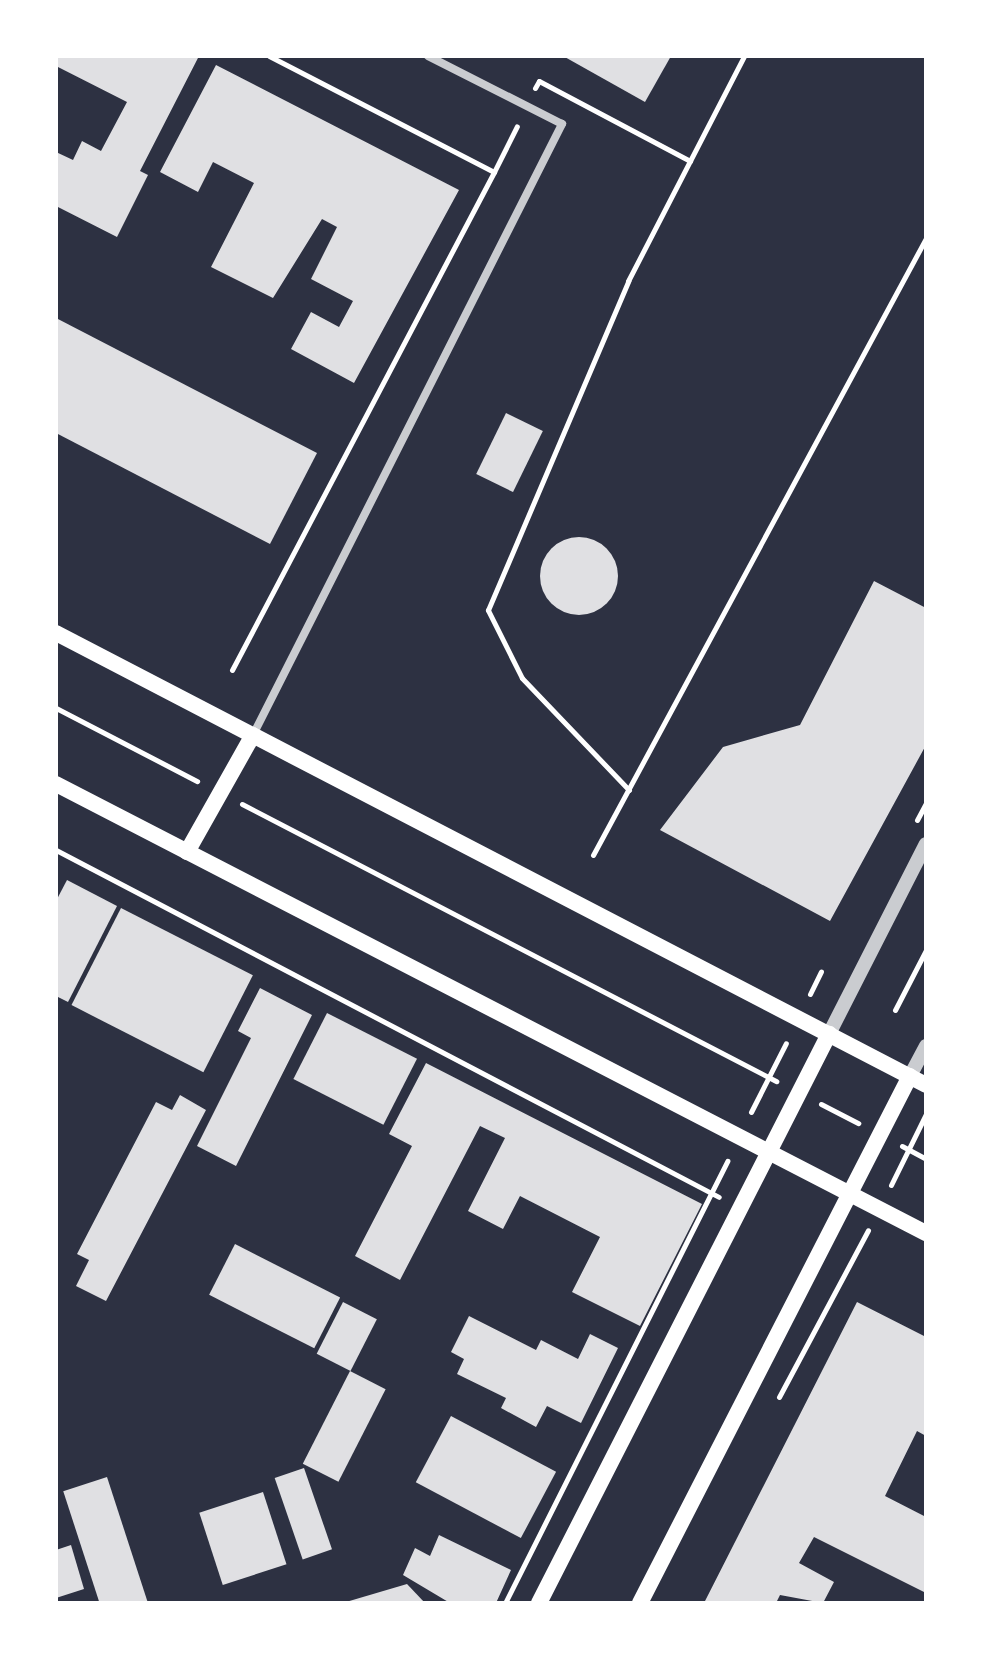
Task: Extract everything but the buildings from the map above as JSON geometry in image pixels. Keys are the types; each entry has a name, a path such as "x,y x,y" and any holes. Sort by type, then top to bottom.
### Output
{"main road":[{"path":"56,633 926,1085"},
{"path":"187,852 253,735"},
{"path":"56,784 926,1233"},
{"path":"539,1603 744,1210 829,1034"},
{"path":"640,1603 910,1076"}],"street":[{"path":"253,735 562,124 428,56"},
{"path":"829,1034 926,844"},
{"path":"910,1076 926,1046"}],"path":[{"path":"232,670 494,172 269,56"},
{"path":"629,790 522,678 488,610 628,281 744,56"},
{"path":"593,855 926,238"},
{"path":"56,708 926,1159"},
{"path":"56,850 744,1210"},
{"path":"895,1010 926,950"},
{"path":"505,1603 821,971"},
{"path":"775,1406 926,1114"}]}
